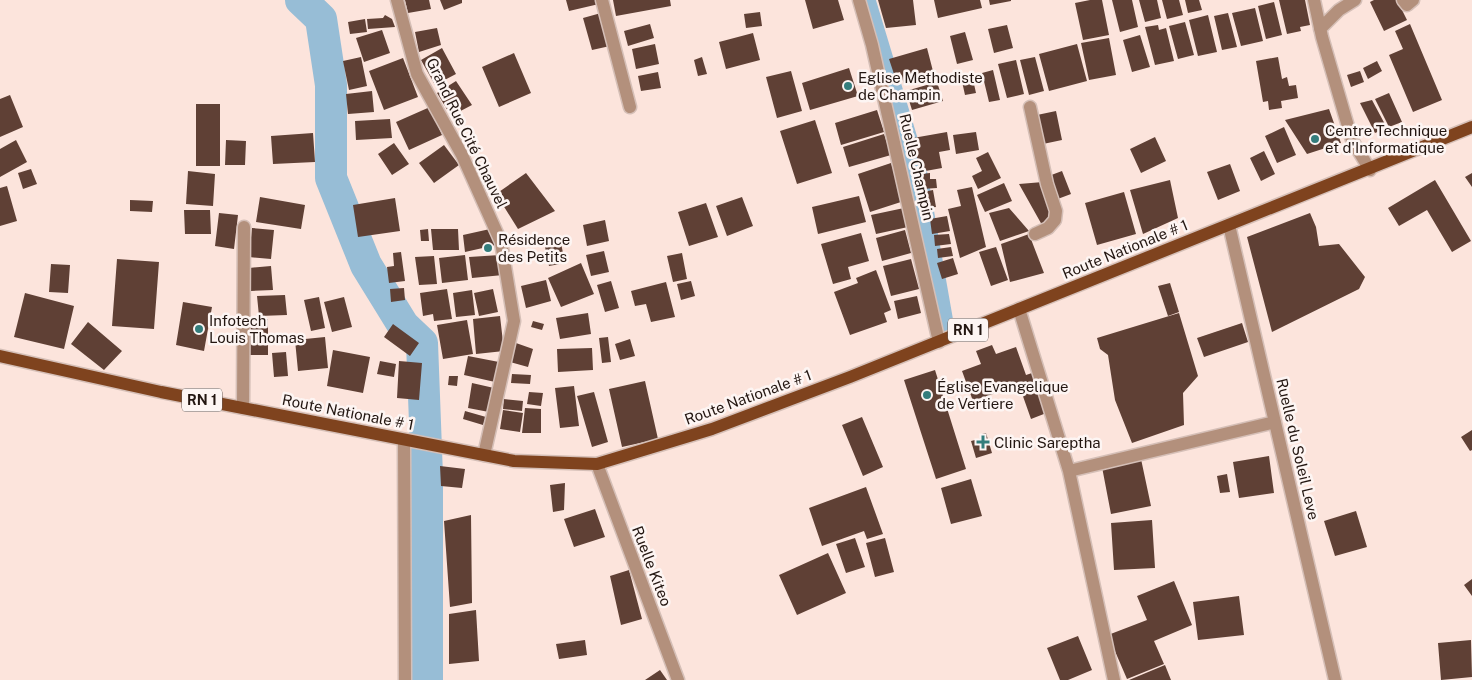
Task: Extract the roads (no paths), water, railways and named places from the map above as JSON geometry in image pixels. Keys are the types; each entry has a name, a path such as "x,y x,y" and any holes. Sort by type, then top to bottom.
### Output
{"main road":[{"name":"Route Nationale # 1","path":"0,356 161,392 514,461 596,464 712,429 939,342 1370,170 1472,127"}],"street":[{"name":"Grand Rue Cité Chauvel","path":"396,0 417,74 462,155 501,242 514,320 484,455"},
{"path":"602,0 630,107"},
{"name":"Ruelle Champin","path":"860,0 939,342"},
{"path":"1314,0 1320,29 1352,140 1370,170"},
{"path":"1320,29 1339,10 1355,0"},
{"path":"1403,0 1407,5 1413,0"},
{"path":"1030,107 1046,184 1056,211 1055,220 1048,228 1035,234"},
{"name":"Ruelle du Soleil Leve","path":"1229,225 1335,680"},
{"path":"243,408 244,227"},
{"path":"1019,309 1069,471 1114,680"},
{"path":"1069,471 1275,422"},
{"path":"404,440 405,680"},
{"name":"Ruelle Kiteo","path":"596,464 678,680"}],"waterway":[{"path":"301,0 321,19 331,85 331,178 366,265 403,325 422,343 427,476 427,680"},
{"path":"866,0 917,169 944,323"}],"place":[{"name":"Eglise Methodiste de Champin","path":"848,86"},
{"name":"Centre Technique et d'Informatique","path":"1315,139"},
{"name":"Résidence des Petits","path":"488,248"},
{"name":"Infotech Louis Thomas","path":"199,329"},
{"name":"Église Evangelique de Vertiere","path":"927,395"},
{"name":"Clinic Sareptha","path":"983,442"}]}
